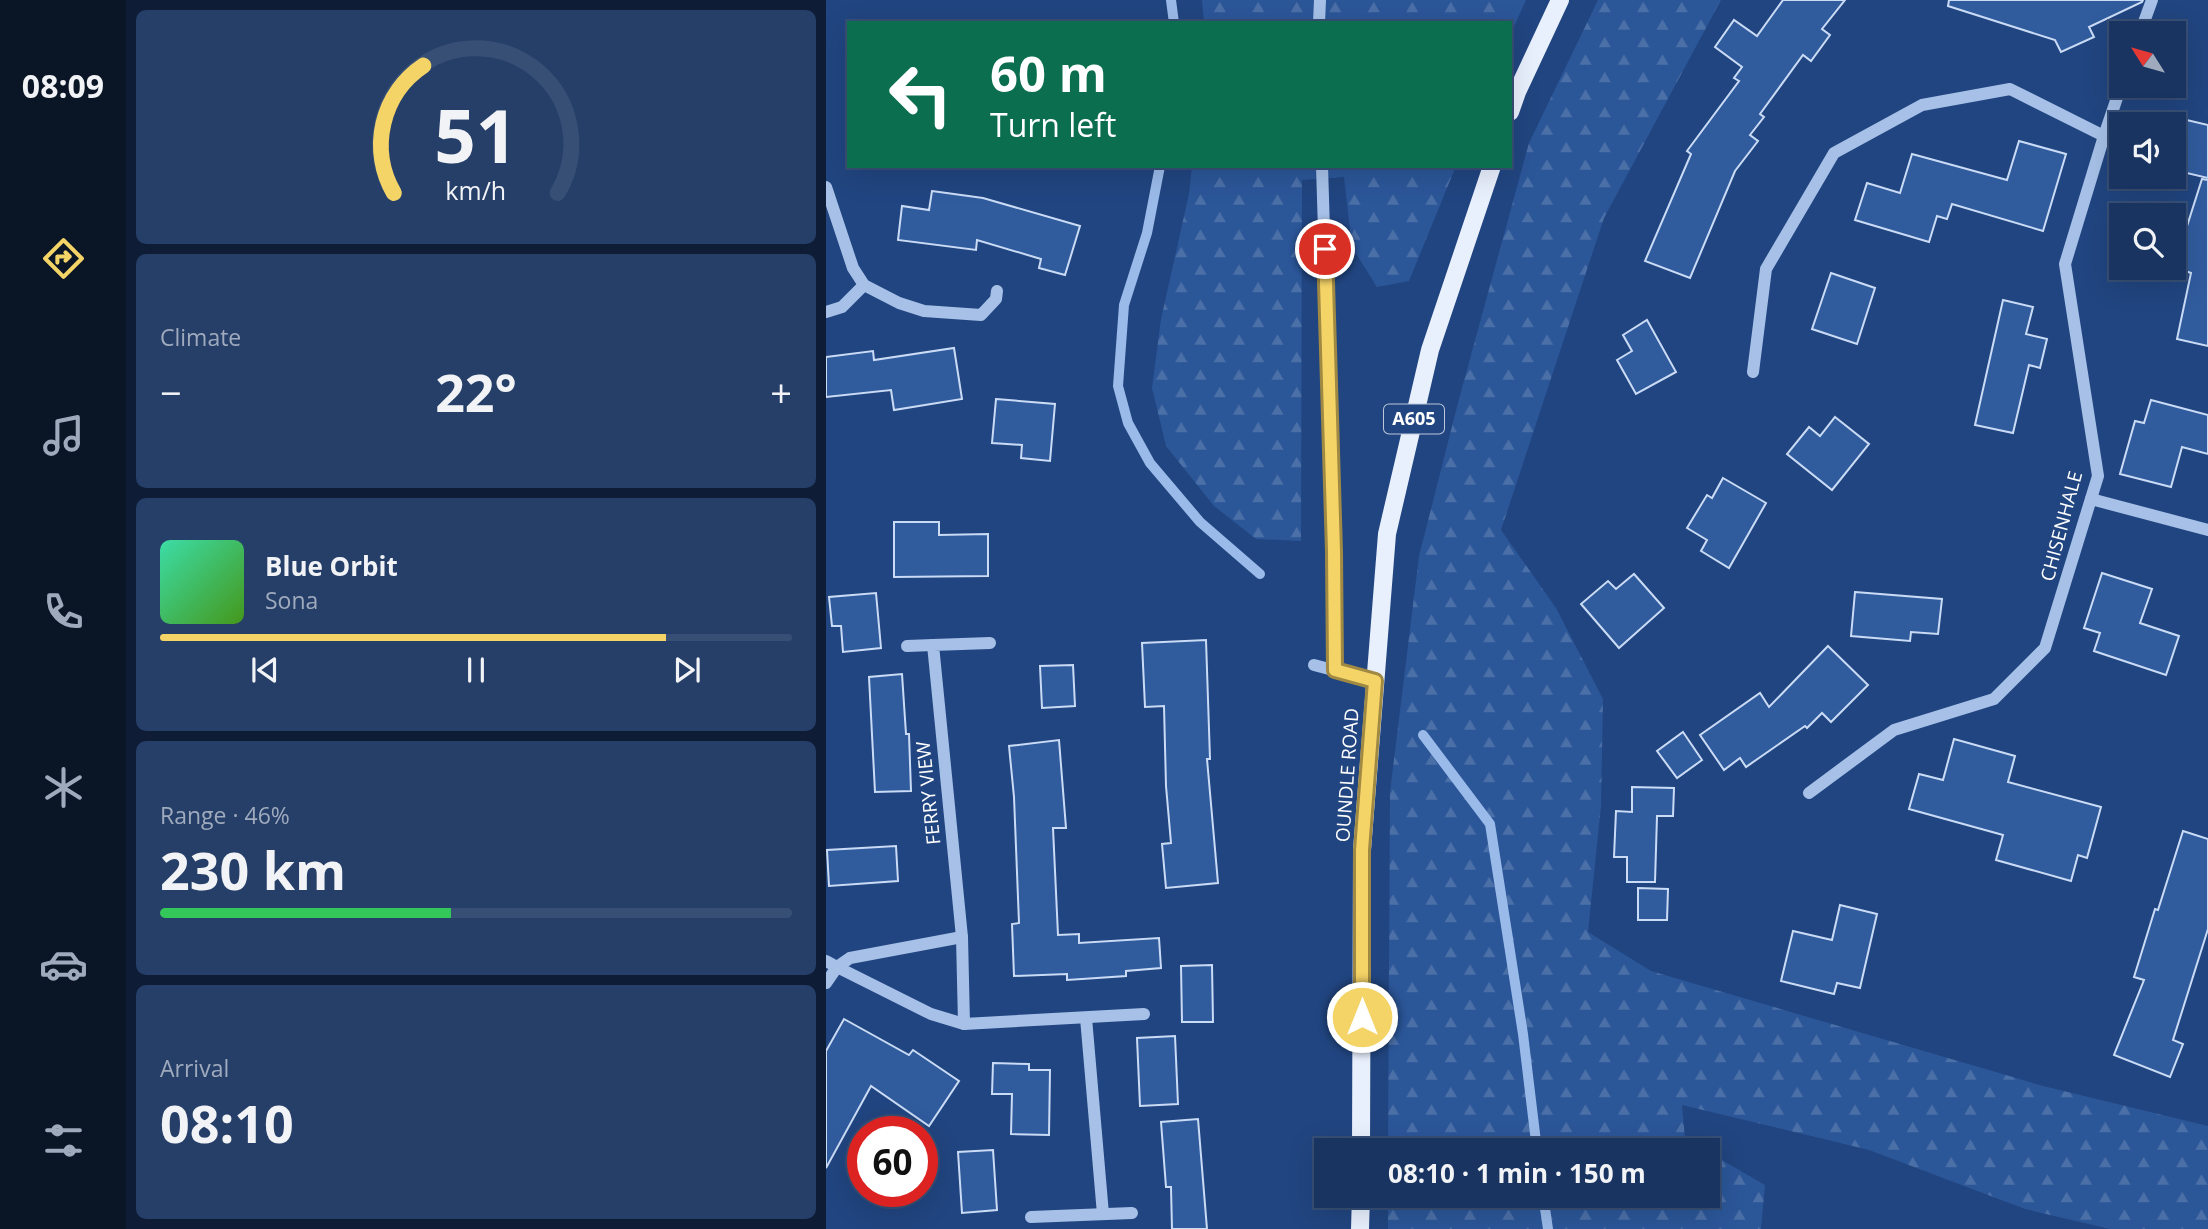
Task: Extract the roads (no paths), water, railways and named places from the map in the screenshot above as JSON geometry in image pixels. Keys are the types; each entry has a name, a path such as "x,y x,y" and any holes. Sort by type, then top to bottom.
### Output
{"main road":[{"path":"1512,106 1560,0"},
{"name":"OUNDLE ROAD","path":"1361,1138 1362,850 1387,534 1430,350 1491,168"},
{"path":"1360,1229 1361,1208"}],"street":[{"path":"1319,21 1320,0"},
{"path":"2144,21 2152,0"},
{"path":"1753,372 1766,269 1834,153 1922,105 2010,89 2104,136"},
{"name":"CHISENHALE","path":"1809,793 1894,730 1994,699 2045,648 2098,476 2065,264 2118,98"},
{"path":"1322,168 1334,538 1335,670"},
{"path":"826,187 853,268 864,285 899,303 924,311 981,315 996,299 997,291"},
{"path":"826,312 842,307 864,285"},
{"path":"2091,499 2208,530"},
{"path":"907,646 990,643"},
{"name":"FERRY VIEW","path":"933,645 962,937 964,1024"},
{"path":"1314,665 1375,681"},
{"path":"832,964 850,958 962,937"},
{"path":"826,983 832,964"},
{"path":"832,964 932,1014 964,1024 1144,1014"},
{"path":"1086,1018 1103,1214"},
{"path":"1031,1217 1132,1213"}],"waterway":[{"path":"1171,0 1174,21"},
{"path":"1160,168 1147,233 1124,305 1118,386 1128,423 1150,463 1200,522 1260,574"},
{"path":"1423,735 1490,824 1523,1034 1536,1138"},
{"path":"1545,1208 1548,1229"}]}
